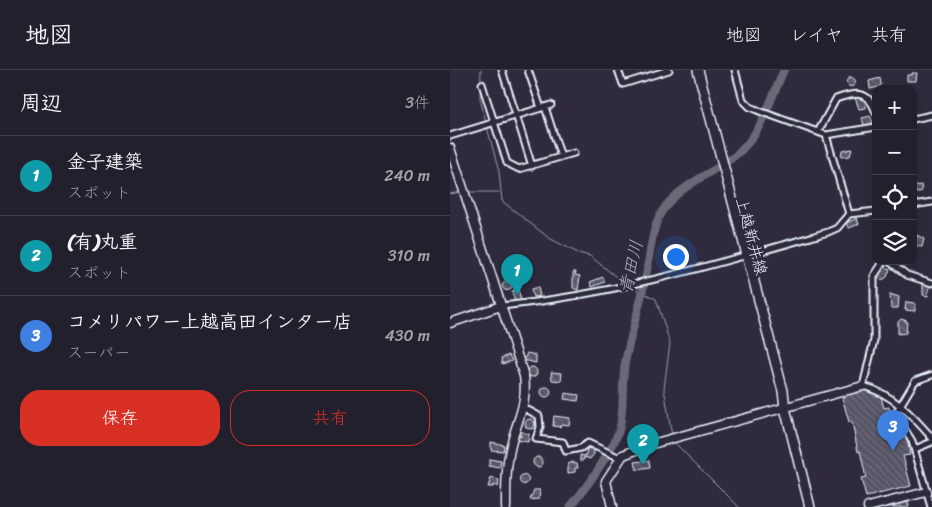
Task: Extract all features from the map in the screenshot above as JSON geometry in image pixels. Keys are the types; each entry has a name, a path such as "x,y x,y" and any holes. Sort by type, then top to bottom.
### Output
{"main road":[{"name":"上越新井線","path":"692,70 725,182 778,393 785,408 810,507"},
{"name":"上越新井線","path":"698,70 716,150"}],"street":[{"path":"502,70 532,166"},
{"path":"528,70 561,157"},
{"path":"618,70 623,84 669,70"},
{"path":"735,70 744,100 750,107 826,135 872,128"},
{"path":"482,84 507,163 518,169 574,153"},
{"path":"818,132 836,99 866,95 872,104"},
{"path":"450,136 551,105"},
{"path":"917,118 932,115"},
{"path":"826,135 849,214"},
{"path":"450,148 524,376 526,388 524,408 508,460 506,507"},
{"path":"917,204 932,202"},
{"path":"450,323 501,306 547,301 641,283 833,230 849,214 872,211"},
{"path":"863,386 874,340 874,276 881,265"},
{"path":"894,265 907,275 932,283"},
{"path":"931,507 915,449 909,434 898,417 897,411 915,381 932,375"},
{"path":"612,507 606,481 620,458 652,444 863,386 874,389 915,418 932,440 915,449"},
{"path":"524,408 539,416 540,427 536,439 563,442 566,451 581,448 588,443 620,458"},
{"path":"868,507 926,492"}],"building":[{"path":"912,73 917,73 916,81 907,81 907,75 912,75"},
{"path":"851,77 856,82 851,87 846,82"},
{"path":"880,78 881,85 872,85 872,89 870,89 869,81"},
{"path":"858,96 865,97 866,108 859,109 855,98"},
{"path":"870,116 872,123 864,125 862,118"},
{"path":"852,149 850,156 841,157 842,151"},
{"path":"921,185 922,191 917,193 917,186"},
{"path":"857,218 859,224 849,228 846,223"},
{"path":"917,235 924,239 922,247 917,246"},
{"path":"884,267 890,269 887,277 882,280 877,278"},
{"path":"573,272 576,272 575,275 580,276 578,290 573,288"},
{"path":"603,277 605,282 592,287 590,282"},
{"path":"507,281 512,286 507,291 502,286"},
{"path":"923,284 930,286 928,296 923,295"},
{"path":"538,287 540,296 533,297 531,289"},
{"path":"518,289 521,300 515,302 512,291"},
{"path":"890,294 899,297 898,308 891,308"},
{"path":"906,302 915,303 915,311 905,310"},
{"path":"901,319 907,321 906,333 898,334 898,322"},
{"path":"527,353 536,355 536,363 524,360"},
{"path":"509,355 512,361 502,364 501,358"},
{"path":"530,367 534,367 537,372 536,376 530,377 527,374 527,370"},
{"path":"551,372 562,373 561,381 552,380"},
{"path":"544,387 548,387 551,392 548,397 544,397 541,394 541,390"},
{"path":"861,389 881,397 884,408 889,407 894,431 902,429 907,438 910,455 903,456 911,486 866,497 861,479 866,478 860,451 858,452 852,422 849,422 841,394"},
{"path":"565,393 579,395 578,401 564,399"},
{"path":"554,416 570,418 569,425 553,426"},
{"path":"528,419 532,419 535,424 534,428 528,429 525,426 525,422"},
{"path":"518,431 529,434 528,442 515,440 516,436 521,437 521,435 518,435"},
{"path":"491,442 504,445 503,451 491,450"},
{"path":"587,448 594,449 594,454 590,459 584,457 584,460 580,460 580,455 586,456"},
{"path":"536,457 540,457 543,462 540,467 536,467 533,464 533,460"},
{"path":"489,459 501,461 500,468 489,466"},
{"path":"649,460 650,468 637,470 635,462"},
{"path":"577,463 578,468 575,468 575,472 568,473 568,464"},
{"path":"524,475 529,480 524,485 519,480"},
{"path":"491,478 499,480 498,487 493,485 493,487 488,487"},
{"path":"534,490 540,490 539,499 530,500"},
{"path":"908,502 909,507 885,507"}],"waterway":[{"path":"481,70 480,98 486,123"},
{"name":"青田川","path":"570,507 605,459 619,430 625,363 645,282 652,238 658,219 664,208 682,190 726,162 745,147 759,127 784,70"},
{"path":"487,127 499,172 502,201 549,238 578,253 590,256 625,284"},
{"path":"450,194 461,192"},
{"path":"468,192 499,192"},
{"path":"631,287 656,299 670,343 664,388 672,436"},
{"path":"674,442 739,507"}],"place":[{"name":"金子建築","path":"517,295"},
{"name":"コメリパワー上越高田インター店","path":"893,451"},
{"name":"(有)丸重","path":"643,465"}]}
